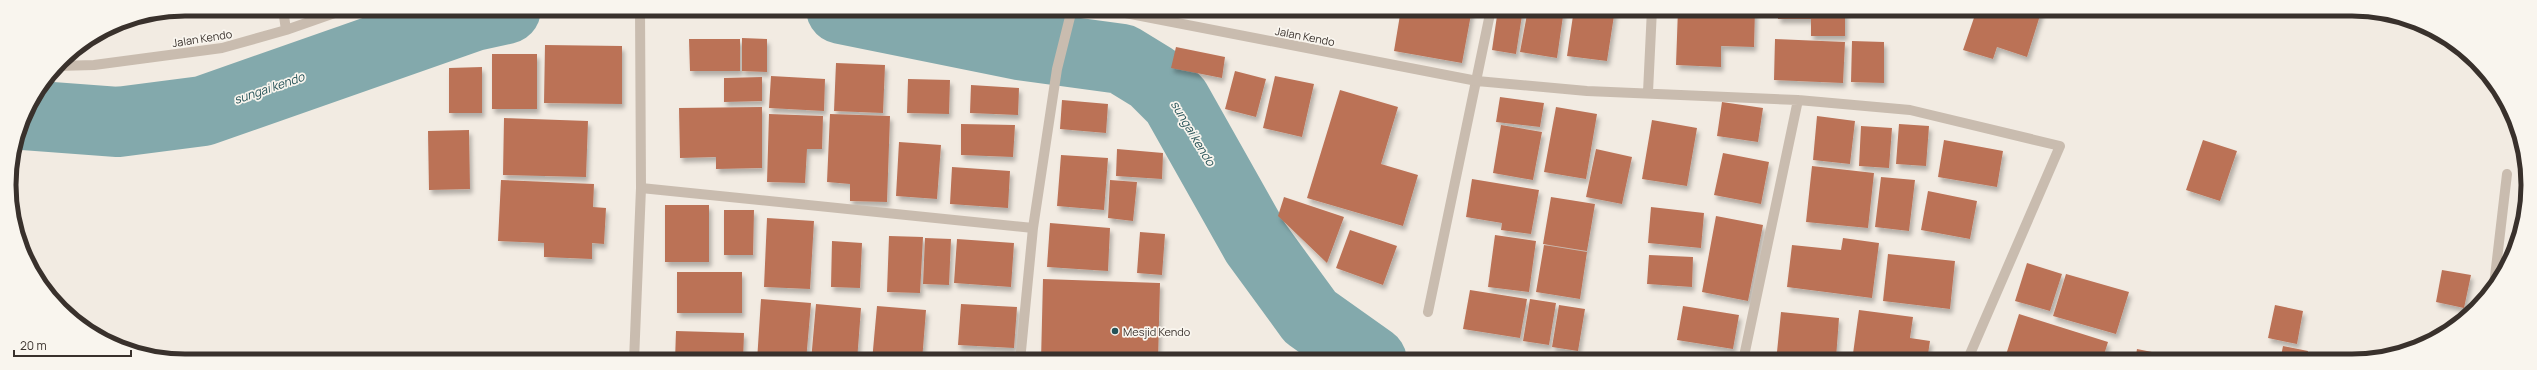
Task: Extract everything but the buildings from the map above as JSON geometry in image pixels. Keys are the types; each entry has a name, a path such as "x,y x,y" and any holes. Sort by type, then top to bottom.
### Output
{"street":[{"path":"285,16 286,30"},
{"name":"Jalan Kendo","path":"64,66 94,65 222,48 286,30 326,16"},
{"path":"634,354 641,188 640,16"},
{"path":"1021,354 1034,228 1058,65 1070,16"},
{"name":"Jalan Kendo","path":"1152,16 1477,81 1587,91 1648,92 1798,100 1910,110 2060,146 1970,354"},
{"path":"1428,312 1490,16"},
{"path":"1648,92 1652,16"},
{"path":"1744,354 1798,100"},
{"path":"2495,275 2507,174"},
{"path":"641,188 1034,228"}],"waterway":[{"name":"sungai kendo","path":"31,116 118,122 203,111 474,16"},
{"name":"sungai kendo","path":"876,16 1019,45 1122,59 1153,78 1176,101 1256,243 1310,317 1362,354"}],"place":[{"name":"Mesjid Kendo","path":"1115,331"}]}
